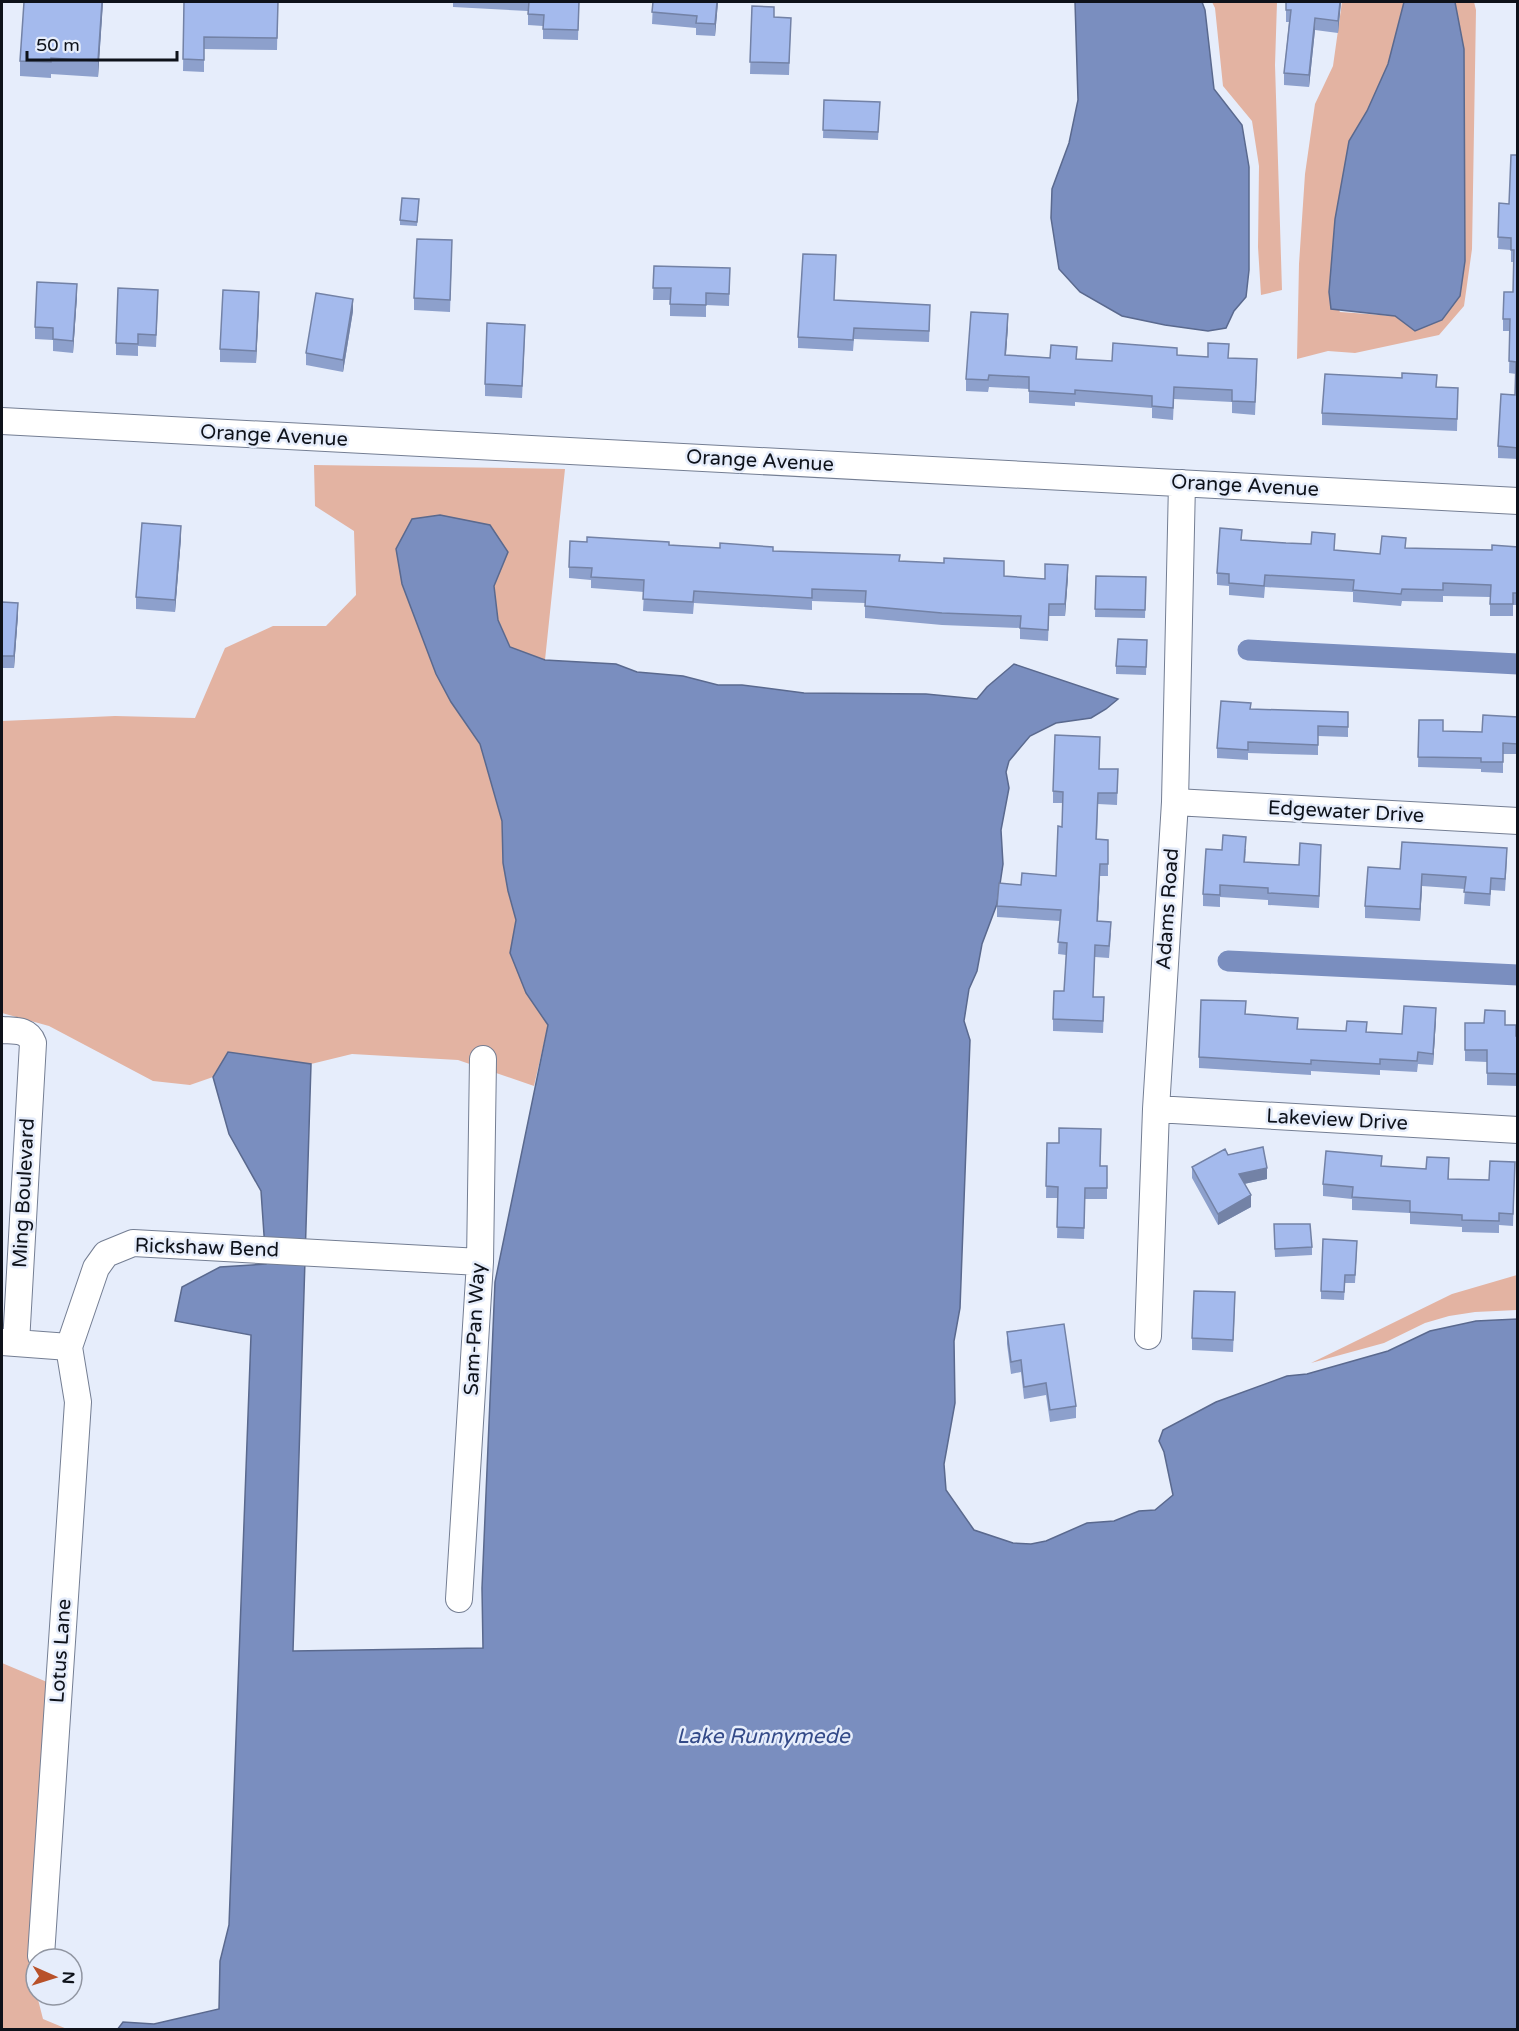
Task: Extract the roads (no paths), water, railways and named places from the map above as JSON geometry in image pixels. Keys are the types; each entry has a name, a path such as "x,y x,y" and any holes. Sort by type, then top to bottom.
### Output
{"street":[{"name":"Orange Avenue","path":"2,422 1518,501"},
{"name":"Adams Road","path":"1148,1336 1156,1109 1175,802 1182,483"},
{"name":"Edgewater Drive","path":"1175,802 1518,821"},
{"name":"Ming Boulevard","path":"2,1030 25,1032 31,1036 33,1043 9,1342"},
{"name":"Sam-Pan Way","path":"459,1599 480,1262 483,1059"},
{"name":"Lakeview Drive","path":"1156,1109 1518,1130"},
{"name":"Rickshaw Bend","path":"69,1347 96,1268 106,1254 133,1243 480,1262"},
{"path":"9,1342 69,1347"},
{"name":"Lotus Lane","path":"42,1947 78,1402 69,1347"}],"water":[{"path":"1075,2 1202,2 1205,10 1214,89 1242,125 1249,167 1249,270 1246,297 1234,311 1226,328 1208,331 1122,316 1080,292 1059,269 1051,218 1052,189 1069,143 1078,100"},
{"path":"1404,2 1455,2 1464,49 1465,261 1460,296 1442,320 1415,331 1395,316 1331,309 1329,292 1335,219 1349,141 1367,111 1388,64"},
{"name":"Lake Runnymede","path":"440,515 490,525 508,552 494,586 498,620 510,647 545,660 616,664 637,672 683,676 718,685 742,685 804,693 926,694 977,699 987,687 1014,664 1118,699 1091,718 1056,723 1030,736 1009,761 1006,772 1009,788 1001,830 1003,864 997,904 982,944 977,971 969,989 964,1021 970,1040 960,1308 954,1341 955,1403 944,1464 946,1490 974,1530 1013,1543 1031,1544 1046,1541 1087,1523 1114,1521 1139,1511 1155,1510 1173,1495 1164,1452 1159,1441 1163,1430 1216,1402 1287,1376 1307,1374 1388,1351 1430,1331 1476,1321 1517,1319 1517,2029 117,2030 123,2022 154,2024 219,2009 220,1961 229,1925 251,1335 175,1321 182,1287 220,1267 266,1264 261,1191 229,1134 213,1077 228,1052 311,1064 293,1651 483,1648 482,1588 495,1282 548,1025 526,993 510,953 516,920 503,863 502,821 480,744 451,702 436,674 402,584 396,549 412,519"}],"waterway":[{"path":"1248,650 1518,664"},
{"path":"1228,961 1518,975"}]}
